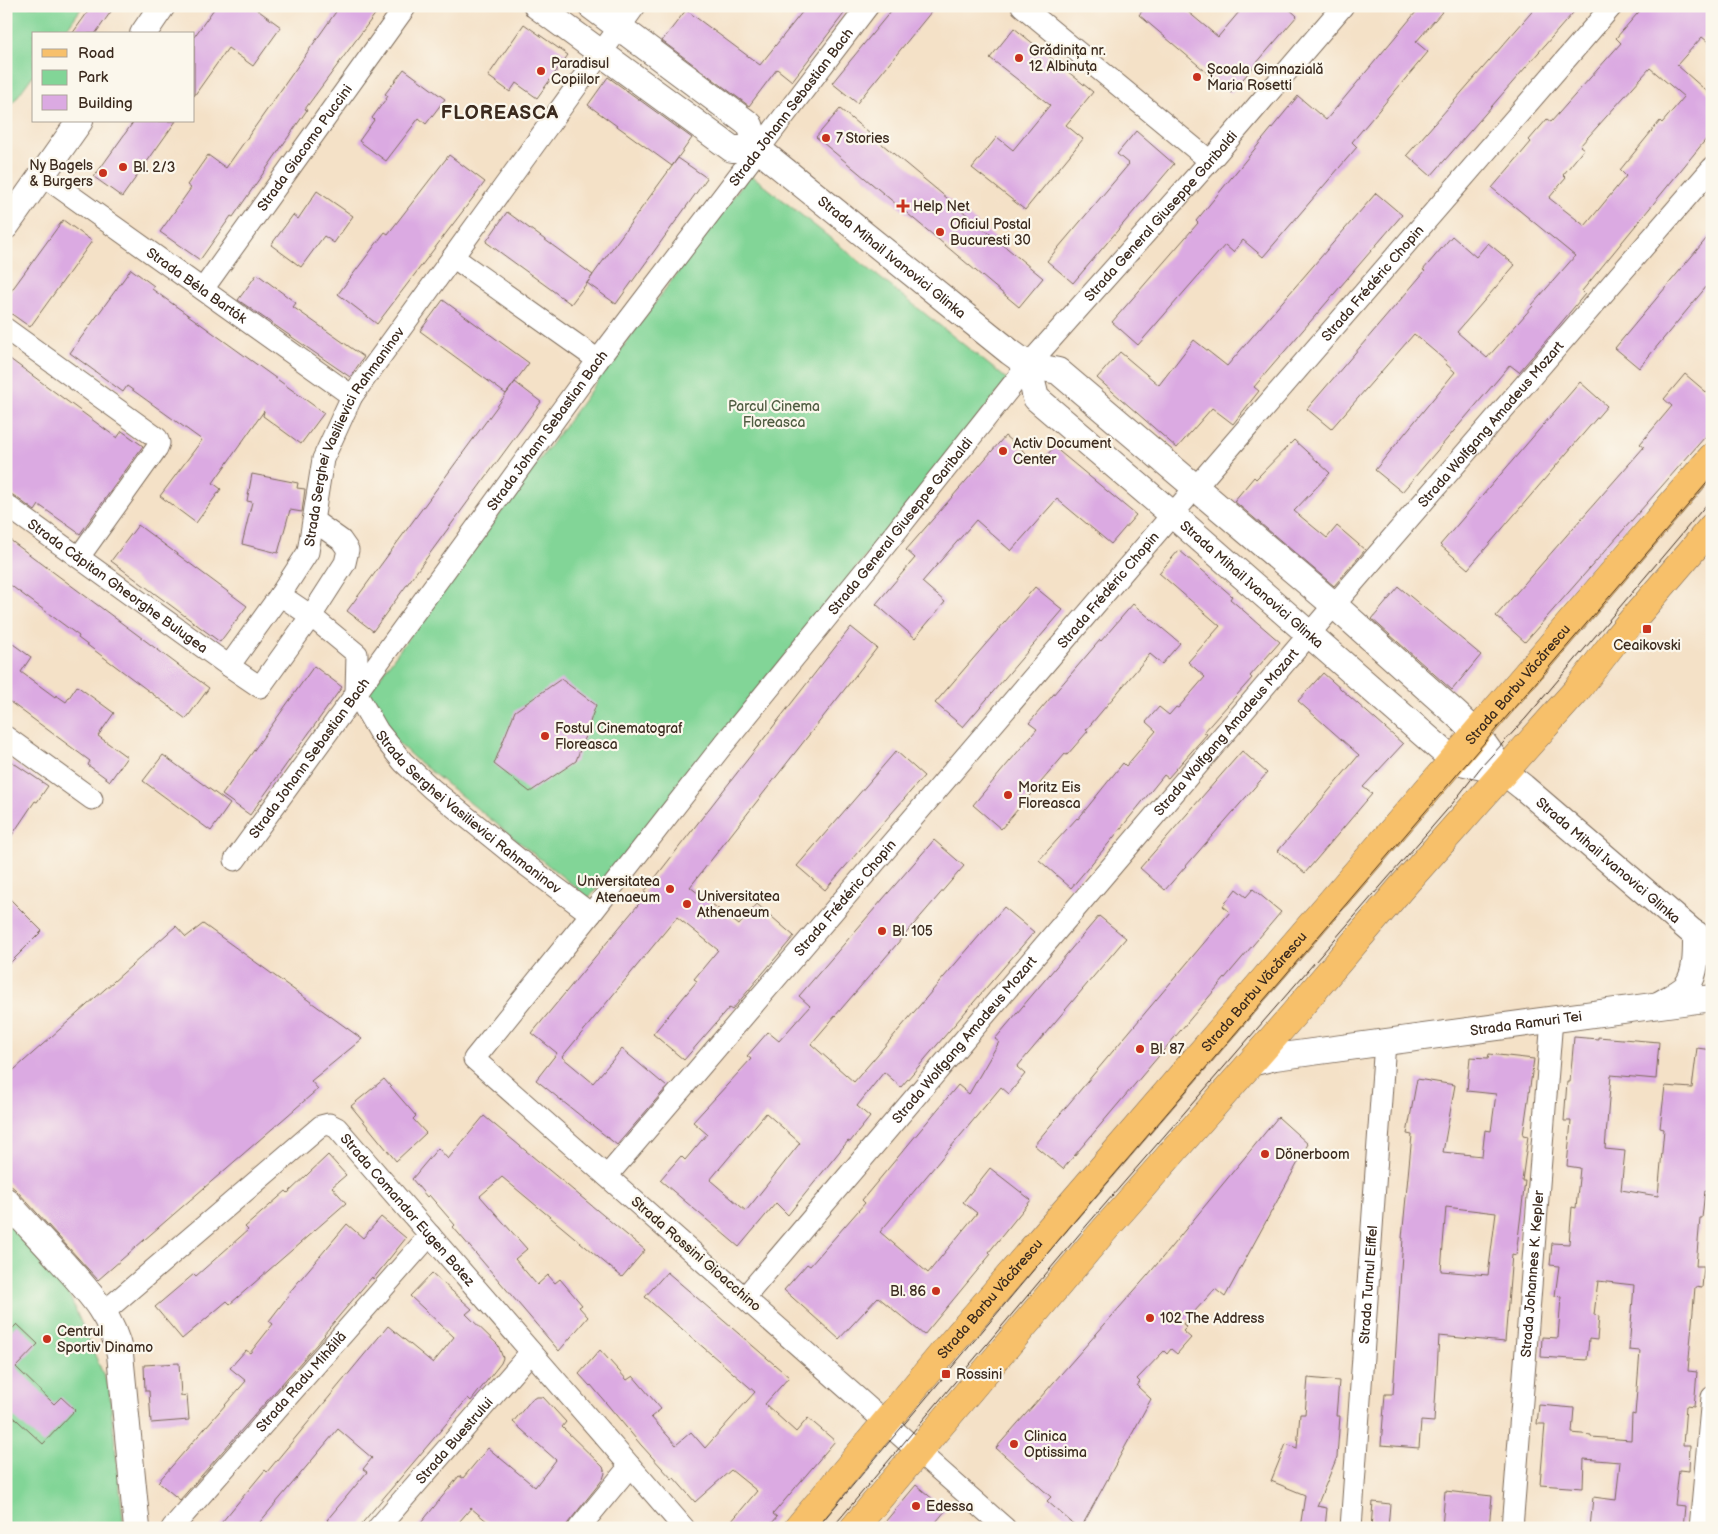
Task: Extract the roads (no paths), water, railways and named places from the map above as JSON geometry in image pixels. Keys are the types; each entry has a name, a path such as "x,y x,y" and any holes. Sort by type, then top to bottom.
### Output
{"main road":[{"name":"Strada Barbu Văcărescu","path":"798,1528 943,1353 1454,760 1712,457"},
{"path":"854,1528 1100,1235 1292,1016 1401,888 1577,690 1623,631 1712,527"}],"street":[{"path":"144,32 162,6"},
{"name":"Strada Giacomo Puccini","path":"203,290 406,6"},
{"path":"537,6 732,149 758,149 750,125 591,6"},
{"name":"Strada Serghei Vasilievici Rahmaninov","path":"280,595 308,552 322,460 352,396 635,6"},
{"name":"Strada Johann Sebastian Bach","path":"234,860 598,360 868,6"},
{"path":"1022,6 1210,161"},
{"name":"Strada General Giuseppe Garibaldi","path":"474,1059 1028,365 1210,161 1343,6"},
{"name":"Strada Frédéric Chopin","path":"607,1176 1195,488 1612,6"},
{"path":"6,226 79,122"},
{"name":"Strada Mihail Ivanovici Glinka","path":"758,149 1028,365 1058,371 1334,605 1476,733 1504,772 1704,942"},
{"name":"Strada Wolfgang Amadeus Mozart","path":"745,1297 1309,634 1712,168"},
{"name":"Strada Béla Bartók","path":"42,175 352,396"},
{"path":"454,257 598,360"},
{"path":"6,330 157,438 159,443 79,557"},
{"name":"Strada Mihail Ivanovici Glinka","path":"1028,365 1036,398 1454,760 1504,772"},
{"name":"Strada Căpitan Gheorghe Bulugea","path":"6,505 260,687 311,616 345,563 348,550 341,540 314,521"},
{"path":"229,666 280,595 311,616 358,654 356,693"},
{"name":"Strada Serghei Vasilievici Rahmaninov","path":"356,693 378,731 403,762 432,789 522,862 591,914"},
{"path":"6,737 92,799"},
{"path":"1660,1005 1687,986 1695,961 1704,942"},
{"name":"Strada Ramuri Tei","path":"1250,1063 1274,1057 1712,998"},
{"name":"Strada Ramuri Tei","path":"1292,1016 1301,1035 1314,1042 1338,1048"},
{"name":"Strada Johannes K. Kepler","path":"1512,1528 1552,1019"},
{"name":"Strada Turnul Eiffel","path":"1351,1528 1385,1042"},
{"name":"Strada Rossini Gioacchino","path":"474,1059 1005,1528"},
{"name":"Strada Comandor Eugen Botez","path":"104,1312 321,1126 329,1124 337,1128 684,1528"},
{"path":"6,1201 91,1295 104,1312 114,1333 120,1354 137,1528"},
{"name":"Strada Radu Mihăilă","path":"172,1528 430,1235"},
{"name":"Strada Buestrului","path":"378,1528 531,1352"},
{"path":"1700,1528 1712,1397"},
{"path":"580,1528 630,1466"}],"tram line":[{"path":"817,1528 1078,1217 1712,477"},
{"path":"832,1528 1087,1225 1452,804 1481,767 1526,718 1712,498"}],"place":[{"name":"Grădinița nr. 12 Albinuța","path":"1019,58"},
{"name":"Paradisul Copiilor","path":"541,71"},
{"name":"Școala Gimnazială Maria Rosetti","path":"1197,77"},
{"name":"7 Stories","path":"826,138"},
{"name":"Bl. 2/3","path":"123,167"},
{"name":"Ny Bagels & Burgers","path":"103,173"},
{"name":"Help Net","path":"903,206"},
{"name":"Oficiul Postal Bucuresti 30","path":"940,232"},
{"name":"Activ Document Center","path":"1003,451"},
{"name":"Ceaikovski","path":"1647,629"},
{"name":"Fostul Cinematograf Floreasca","path":"545,736"},
{"name":"Moritz Eis Floreasca","path":"1008,795"},
{"name":"Universitatea Atenaeum","path":"670,889"},
{"name":"Universitatea Athenaeum","path":"687,904"},
{"name":"Bl. 105","path":"882,931"},
{"name":"Bl. 87","path":"1140,1049"},
{"name":"Dönerboom","path":"1265,1154"},
{"name":"Bl. 86","path":"936,1291"},
{"name":"102 The Address","path":"1150,1318"},
{"name":"Centrul Sportiv Dinamo","path":"47,1339"},
{"name":"Rossini","path":"946,1374"},
{"name":"Clinica Optissima","path":"1014,1444"},
{"name":"Edessa","path":"916,1506"}],"district":[{"name":"FLOREASCA","path":"500,113"}],"park label":[{"name":"Parcul Cinema Floreasca","path":"774,414"}]}
